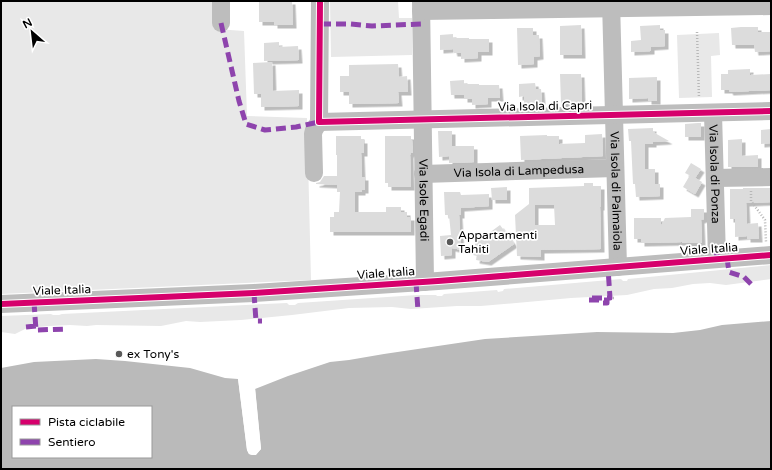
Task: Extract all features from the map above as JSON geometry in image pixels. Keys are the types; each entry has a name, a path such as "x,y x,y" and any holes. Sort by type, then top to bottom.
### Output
{"street":[{"path":"221,1 221,23"},
{"path":"314,173 313,134 319,122 320,1"},
{"name":"Via Isola di Palmaiola","path":"611,5 618,267"},
{"path":"421,6 771,6"},
{"name":"Via Isole Egadi","path":"421,6 425,282"},
{"name":"Via Isola di Capri","path":"319,122 771,111"},
{"name":"Via Isola di Ponza","path":"713,112 717,252"},
{"name":"Via Isola di Lampedusa","path":"423,174 615,168"},
{"path":"715,178 771,176"},
{"name":"Viale Italia","path":"1,304 254,293 425,282 618,267 717,252 769,248"}],"path":[{"path":"697,32 699,99"},
{"path":"751,187 751,201 765,220 769,248"},
{"path":"610,298 615,298"}],"shaded area":[{"path":"1,1 216,1 216,29 244,31 247,116 307,118 311,280 1,294"},
{"path":"330,1 398,1 399,18 412,18 412,55 331,57"},
{"path":"719,33 720,55 711,56 712,97 679,98 677,35"},
{"path":"771,265 771,279 726,285 710,283 693,284 672,288 654,289 627,295 571,298 481,306 411,309 392,307 349,308 241,320 200,322 186,321 161,326 70,325 27,328 15,334 1,332 1,316 59,315 287,303 289,305 295,305 298,303 417,295 442,296 444,294 497,290 498,292 503,291 504,289 621,279 623,281 627,281 628,279"},
{"path":"771,321 771,469 1,469 1,368 34,362 96,359 190,368 225,378 238,379 247,450 249,454 253,455 261,449 255,389 330,362 485,339 597,332 673,333 700,330 722,325"}],"pier":[{"path":"238,378 240,379 249,449 253,453 256,453 259,448 253,390 255,387 261,449 256,455 249,454 247,450"}],"building":[{"path":"292,1 293,25 274,25 274,22 259,22 259,2"},
{"path":"581,25 582,55 560,55 560,26"},
{"path":"660,25 660,30 665,30 665,46 651,47 651,51 631,52 631,41 641,40 640,26"},
{"path":"758,27 758,32 771,32 771,51 755,52 754,45 732,45 731,28"},
{"path":"517,28 533,28 533,35 539,35 540,56 534,57 534,64 518,65"},
{"path":"453,34 453,38 489,39 489,52 478,52 478,58 461,59 461,53 454,53 453,49 440,50 440,35"},
{"path":"279,42 279,47 298,46 299,60 264,61 264,43"},
{"path":"272,62 273,91 299,90 299,106 261,107 261,94 254,94 253,63"},
{"path":"398,64 399,77 407,76 408,92 398,92 399,103 349,104 349,92 340,92 340,76 349,76 349,65"},
{"path":"750,69 750,75 771,74 771,90 730,92 729,90 721,90 721,74 728,74 728,70"},
{"path":"560,74 581,74 582,103 561,104"},
{"path":"657,77 657,101 648,101 648,98 629,99 629,78"},
{"path":"464,80 464,84 499,85 500,98 488,98 488,104 472,105 472,99 464,99 464,95 451,95 450,81"},
{"path":"535,83 536,89 541,89 542,102 524,103 524,96 519,97 519,84"},
{"path":"701,123 701,137 685,137 685,124"},
{"path":"653,128 653,132 669,141 645,144 645,169 655,169 655,184 660,184 660,196 636,197 635,184 633,184 631,141 629,141 628,129"},
{"path":"771,129 771,143 761,144 761,130"},
{"path":"438,131 452,131 452,146 474,146 474,162 449,163 449,156 439,157"},
{"path":"602,134 603,156 521,160 520,136 559,136 559,144 585,143 585,135"},
{"path":"336,136 361,136 361,140 364,140 364,153 361,153 362,177 365,177 365,190 362,190 362,192 355,192 355,212 386,212 386,207 401,207 401,212 407,212 407,217 411,217 411,232 330,232 330,217 334,217 334,212 339,212 340,192 337,192 337,185 316,183 320,182 324,176 337,176"},
{"path":"385,136 411,136 413,153 410,155 411,187 388,187 388,183 385,183"},
{"path":"742,139 742,156 758,155 758,167 728,167 728,140"},
{"path":"691,163 701,169 695,178 702,182 695,194 683,187 690,175 685,173"},
{"path":"584,183 593,183 593,186 601,186 601,249 541,250 541,257 517,256 515,215 529,204 529,188 584,186","holes":["535,205 554,205 555,225 535,225"]},
{"path":"507,187 507,200 492,200 491,188"},
{"path":"771,188 771,202 746,203 747,224 758,223 759,239 747,239 747,236 735,237 735,219 730,219 730,189"},
{"path":"444,192 460,192 461,195 489,194 489,206 461,208 461,215 459,215 461,250 452,248 452,255 441,256 440,236 451,235 449,215 445,215"},
{"path":"691,209 704,209 704,219 701,220 702,243 641,243 641,239 634,239 634,218 661,218 661,226 665,218 691,217"},
{"path":"500,225 514,244 488,262 476,260 477,256 473,255 477,234 485,236"}],"marked path":[{"path":"221,23 239,101 246,124 265,130 296,127 319,122"},
{"path":"321,24 372,26 421,24"},
{"path":"716,246 717,259"},
{"path":"727,258 729,272 744,277 751,284"},
{"path":"603,303 607,303 607,300 589,300 589,298 610,298 608,268"},
{"path":"416,282 418,311"},
{"path":"254,293 256,321 262,321"},
{"path":"34,302 36,330 67,329"},
{"path":"26,327 36,326"}],"cycle path":[{"path":"320,1 319,122 771,111"},
{"path":"1,304 254,293 438,281 771,255"}],"place":[{"name":"Appartamenti Tahiti","path":"450,242"},
{"name":"ex Tony's","path":"119,354"}]}
